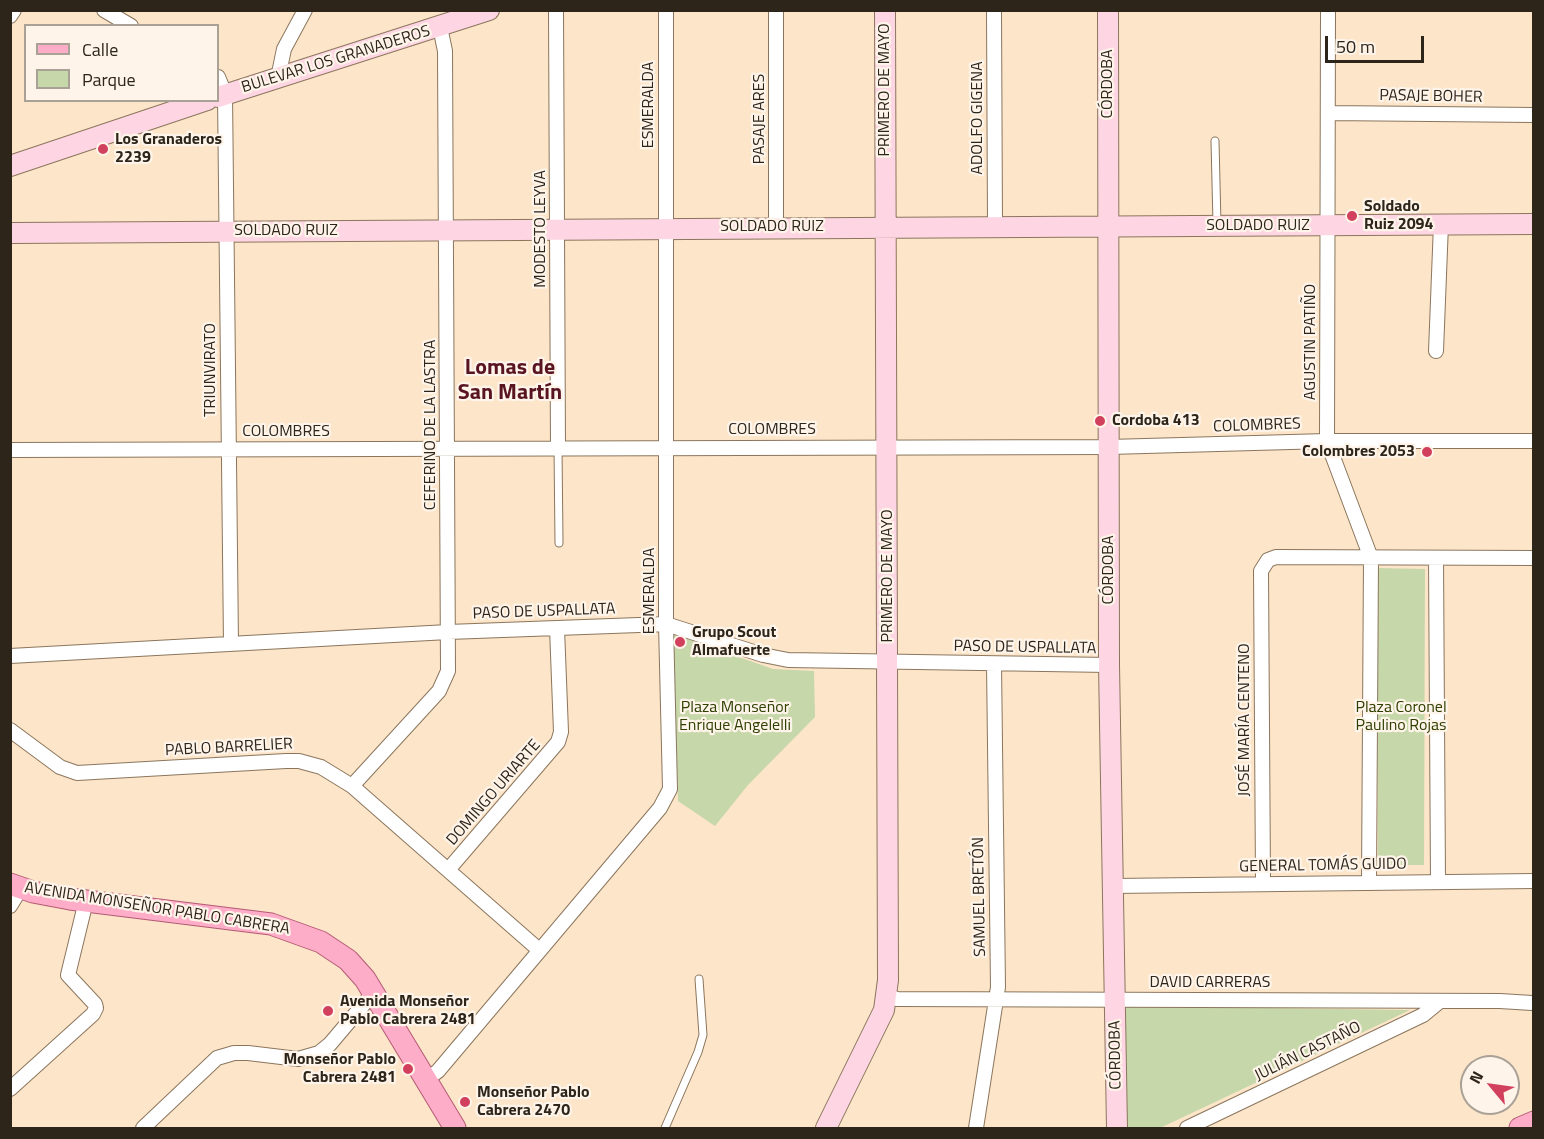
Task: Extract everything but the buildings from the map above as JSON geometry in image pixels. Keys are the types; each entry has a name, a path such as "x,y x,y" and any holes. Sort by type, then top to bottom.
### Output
{"main road":[{"name":"BULEVAR LOS GRANADEROS","path":"219,92 278,78 489,10"},
{"name":"PRIMERO DE MAYO","path":"826,1128 880,1018 887,996 885,10"},
{"name":"CÓRDOBA","path":"1108,10 1109,665 1117,1128"},
{"name":"BULEVAR LOS GRANADEROS","path":"10,166 189,102"},
{"name":"SOLDADO RUIZ","path":"10,232 1533,224"},
{"name":"AVENIDA MONSEÑOR PABLO CABRERA","path":"14,893 255,921 288,928 321,942 348,960 374,992 455,1128"},
{"path":"1520,1128 1533,1122"}],"street":[{"path":"10,16 14,10"},
{"path":"104,10 128,24"},
{"path":"278,78 284,49 305,10"},
{"name":"MODESTO LEYVA","path":"556,10 558,447"},
{"name":"ESMERALDA","path":"426,1080 438,1071 538,949 660,808 670,789 672,780 666,624 668,447 666,10"},
{"name":"PASAJE ARES","path":"776,10 776,227"},
{"name":"ADOLFO GIGENA","path":"994,10 995,226"},
{"name":"AGUSTIN PATIÑO","path":"1328,10 1327,441 1371,558 1369,881"},
{"name":"CEFERINO DE LA LASTRA","path":"352,786 445,682 448,671 445,51 440,27"},
{"name":"TRIUNVIRATO","path":"218,102 227,231 231,644"},
{"name":"PASAJE BOHER","path":"1328,112 1533,114"},
{"path":"1436,351 1441,224"},
{"name":"COLOMBRES","path":"10,450 1109,447 1327,441 1533,441"},
{"name":"JOSÉ MARÍA CENTENO","path":"1263,883 1261,571 1268,560 1276,557 1371,558"},
{"path":"1371,558 1533,558"},
{"path":"1436,558 1438,881"},
{"name":"PASO DE USPALLATA","path":"10,656 448,632 666,624 776,658 888,663 1109,665"},
{"name":"DOMINGO URIARTE","path":"448,870 558,742 561,732 557,628"},
{"name":"SAMUEL BRETÓN","path":"976,1128 997,1000 994,664"},
{"name":"PABLO BARRELIER","path":"10,730 60,767 77,773 299,761 321,767 352,786 538,949"},
{"name":"GENERAL TOMÁS GUIDO","path":"1113,886 1369,881 1533,881"},
{"path":"10,1089 93,1014 96,1008 95,1004 68,975 86,901"},
{"path":"153,1126 217,1058 234,1053 248,1053 298,1059 319,1053 330,1044 374,992"},
{"name":"DAVID CARRERAS","path":"887,996 897,999 997,1000 1440,1001 1533,999"},
{"name":"JULIÁN CASTAÑO","path":"1187,1128 1423,1015 1440,1001"}],"lane":[{"path":"1215,141 1217,226"},
{"path":"558,447 559,543"},
{"path":"665,1128 698,1052 703,1035 699,980"}],"green space":[{"name":"Plaza Coronel Paulino Rojas","path":"1377,568 1425,569 1424,865 1378,865"},
{"name":"Plaza Monseñor Enrique Angelelli","path":"673,634 773,669 814,671 815,717 748,785 715,826 678,801"},
{"path":"1124,1006 1410,1010 1160,1128 1127,1128"}],"place":[{"name":"Los Granaderos 2239","path":"103,149"},
{"name":"Soldado Ruiz 2094","path":"1352,216"},
{"name":"Cordoba 413","path":"1100,421"},
{"name":"Colombres 2053","path":"1427,452"},
{"name":"Grupo Scout Almafuerte","path":"680,642"},
{"name":"Avenida Monseñor Pablo Cabrera 2481","path":"328,1011"},
{"name":"Monseñor Pablo Cabrera 2481","path":"408,1069"},
{"name":"Monseñor Pablo Cabrera 2470","path":"465,1102"}],"district":[{"name":"Lomas de San Martín","path":"510,382"}]}
